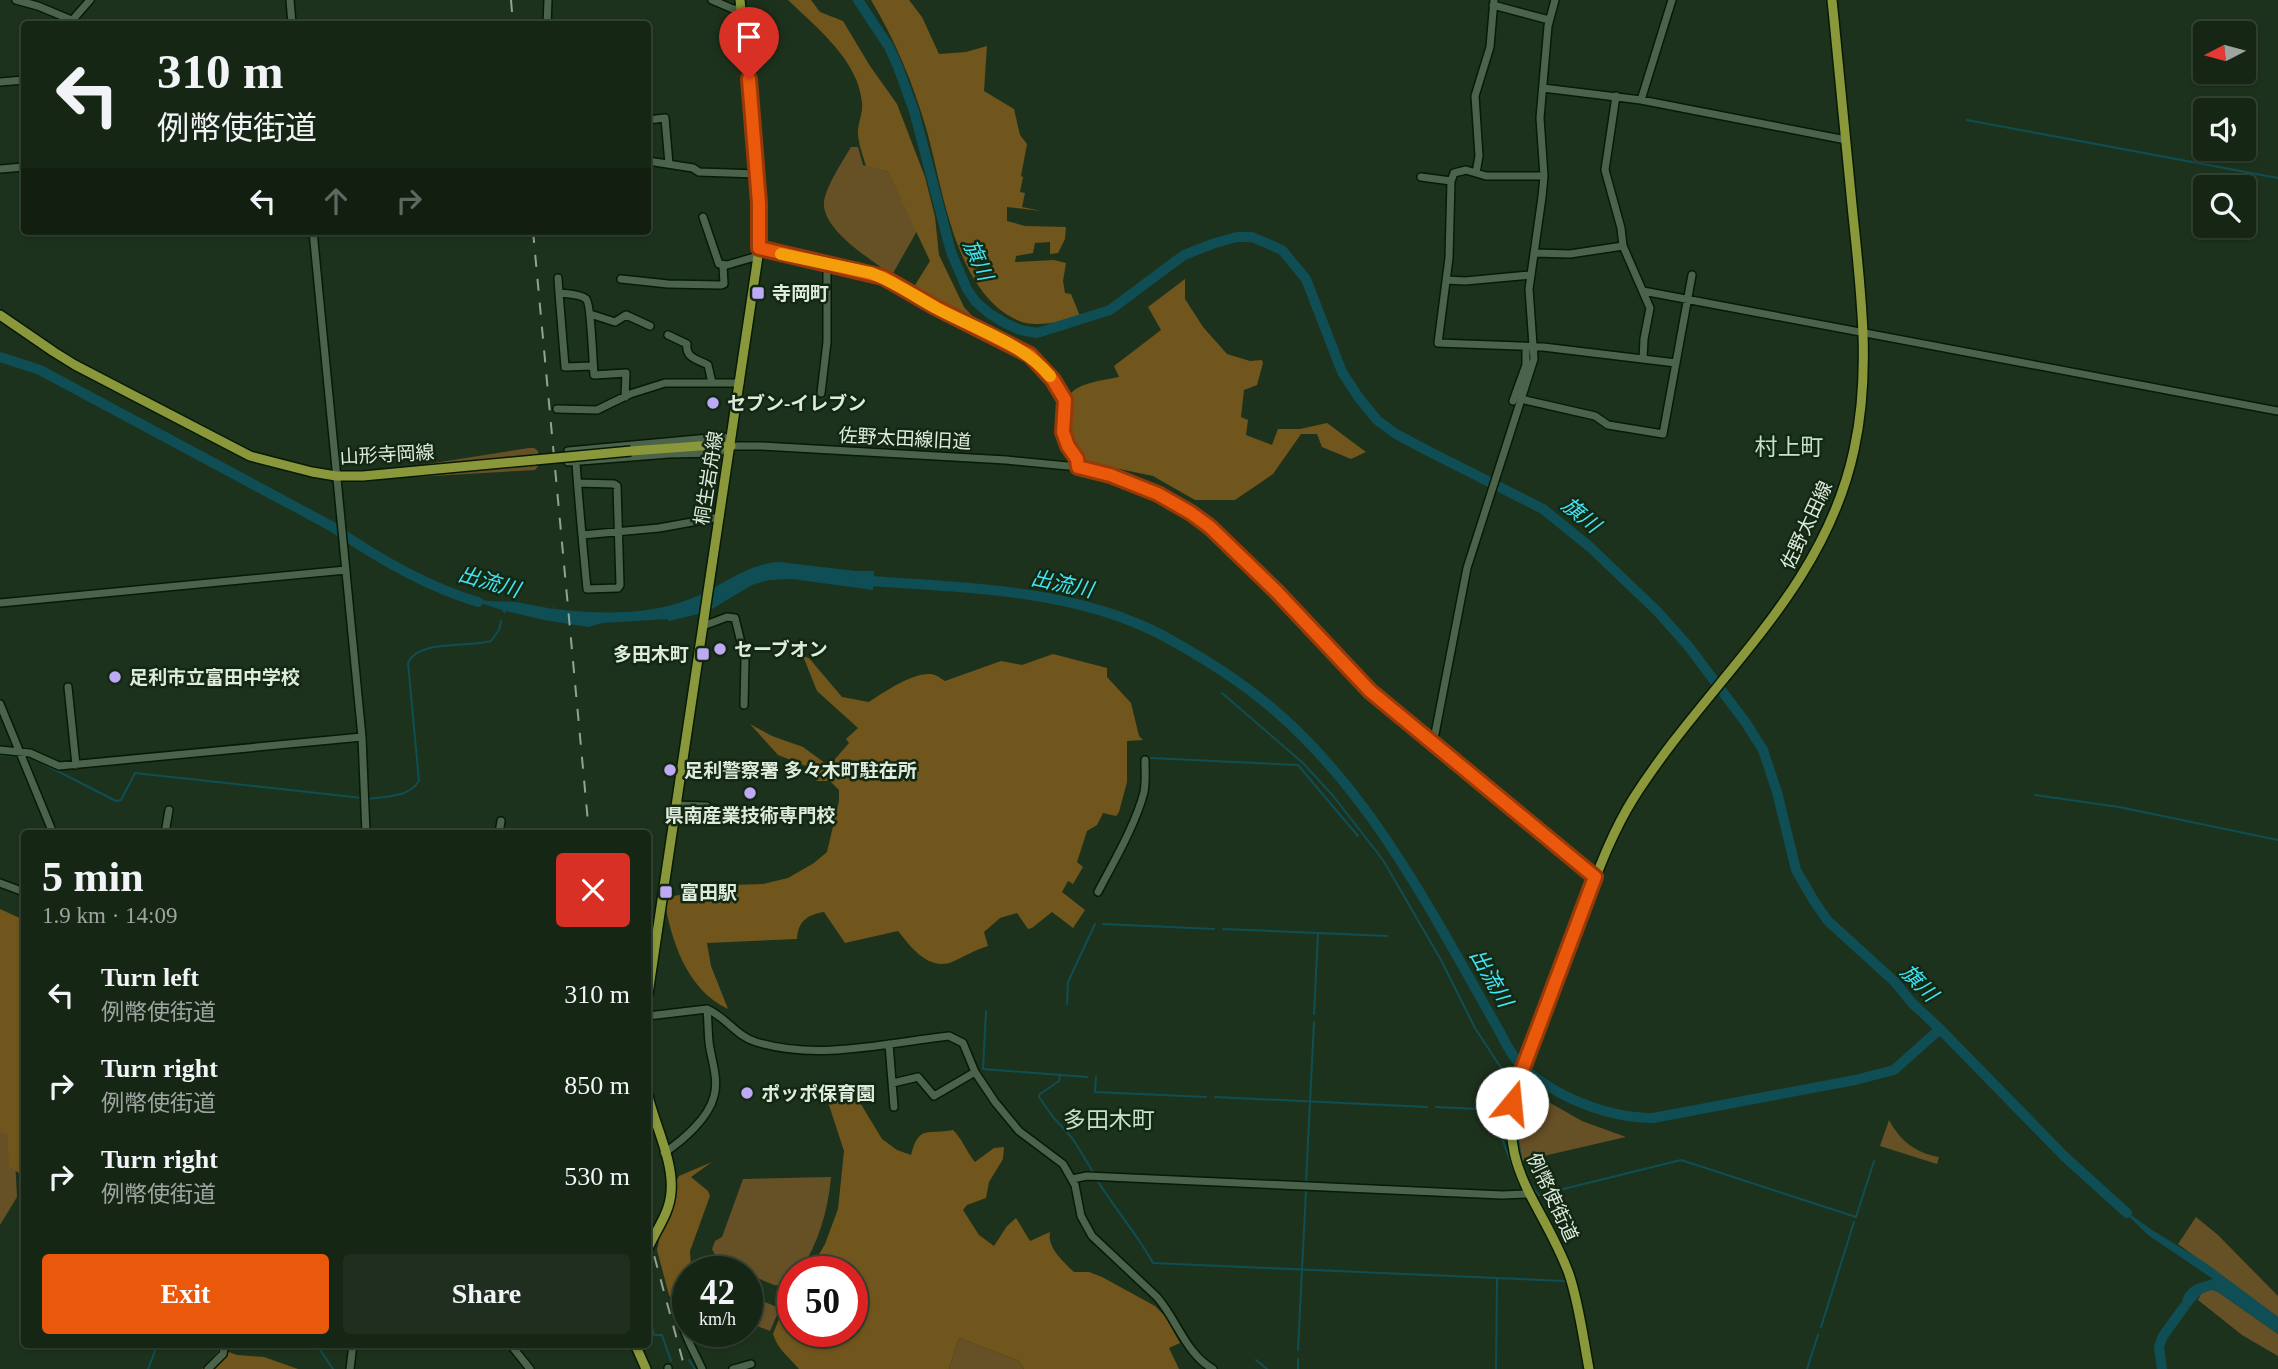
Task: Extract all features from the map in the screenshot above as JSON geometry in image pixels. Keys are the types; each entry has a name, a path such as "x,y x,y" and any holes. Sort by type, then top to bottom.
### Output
{"main road":[{"name":"佐野太田線","path":"1595,877 1628,808 1648,776 1802,576 1837,508 1851,463 1864,378 1863,332 1832,0"},
{"path":"740,5 757,174 759,252"},
{"name":"桐生岩舟線","path":"703,626 759,252"},
{"name":"山形寺岡線","path":"0,315 75,365 250,456 291,468 336,476 381,475 631,451 730,446"},
{"path":"651,972 703,626"},
{"name":"例幣使街道","path":"1589,1369 1568,1272 1517,1168 1510,1132 1512,1103 1520,1076 1595,877"},
{"path":"651,921 658,922"},
{"path":"651,1107 670,1174 671,1194 666,1212 651,1242"},
{"path":"637,1348 646,1369"}],"street":[{"path":"16,0 68,21"},
{"path":"72,21 90,0"},
{"path":"290,0 292,21"},
{"path":"547,21 548,0"},
{"path":"712,0 733,9 740,5"},
{"path":"1555,0 1549,20 1540,127 1544,176 1530,275 1530,347 1518,399 1595,415 1608,425 1663,435 1692,275"},
{"path":"1641,100 1672,0"},
{"path":"1476,173 1479,156 1475,96 1490,47 1494,2 1549,20"},
{"path":"0,82 21,80"},
{"path":"1543,88 1641,100 1846,140"},
{"path":"1616,96 1605,170 1621,228 1623,246 1650,308 1643,359"},
{"path":"651,120 665,118 669,164"},
{"path":"651,161 693,168 699,172 757,174"},
{"path":"0,169 21,167"},
{"path":"1544,176 1486,176 1466,170 1456,171 1451,181 1451,237 1438,343 1597,352 1676,363"},
{"path":"1421,177 1451,181"},
{"path":"621,279 668,284 724,284 723,266 718,262 703,217"},
{"path":"313,235 362,737 366,830"},
{"path":"1534,253 1570,254 1623,246"},
{"path":"723,266 759,252 871,273 1036,360 1065,400 1063,432 1077,459 1078,467 1110,475 1158,494 1210,527 1276,591 1370,691 1595,877"},
{"path":"821,393 827,342 827,264"},
{"path":"1446,280 1465,281 1530,275"},
{"path":"558,278 565,367 593,366"},
{"path":"1643,291 2278,411"},
{"path":"559,293 584,297 589,302 594,376 626,373 625,397"},
{"path":"590,314 615,322 626,315 650,326"},
{"path":"668,335 687,344 686,349 691,357 708,365 712,383"},
{"path":"1430,742 1435,734 1461,592 1534,359 1530,347"},
{"path":"557,409 597,410 665,383 740,383"},
{"path":"720,437 724,437 730,446 722,453 669,454 576,463 568,462 567,452 720,437"},
{"name":"佐野太田線旧道","path":"730,446 1006,460 1078,467"},
{"path":"576,463 587,589 616,588 620,585 615,484 578,483"},
{"path":"582,535 659,528 720,517"},
{"path":"0,603 346,570"},
{"path":"703,626 727,617 735,618 745,659 744,705"},
{"path":"68,687 76,765"},
{"path":"0,704 52,830"},
{"path":"0,750 30,753 55,766 362,737"},
{"path":"1098,892 1143,796 1145,760"},
{"path":"676,805 707,806"},
{"path":"166,830 169,810"},
{"path":"500,830 501,821"},
{"path":"0,883 21,891"},
{"path":"664,1153 692,1129 709,1109 715,1095 707,1009"},
{"path":"651,1016 707,1009 716,1013 741,1035 756,1042 814,1051 949,1036 956,1038 963,1044 975,1072 995,1101 1020,1130 1063,1164 1072,1180 1081,1216 1092,1236 1157,1297 1195,1355 1213,1369"},
{"path":"889,1044 894,1107"},
{"path":"893,1083 918,1077 934,1096 975,1072"},
{"path":"1072,1180 1087,1176 1529,1194"},
{"path":"693,1347 702,1369"},
{"path":"208,1369 223,1354 224,1348"},
{"path":"350,1369 353,1348"},
{"path":"513,1348 530,1369"},
{"path":"733,1369 751,1364"}],"shaded area":[{"path":"788,0 811,0 820,12 843,21 897,104 925,177 935,217 939,255 964,307 986,331 912,290 930,261 888,172 866,166 858,134 862,103 853,73 835,46"},
{"path":"871,0 909,0 922,17 939,54 966,52 987,46 984,91 1014,109 1020,135 1027,144 1021,176 1020,192 1025,193 1022,207 1041,211 1007,207 1007,221 1025,226 1066,227 1065,239 1058,253 1050,254 1050,242 1035,243 1033,253 1016,256 1015,262 1054,260 1066,263 1063,281 1065,293 1071,294 1080,316 1049,323 1024,323 996,306 979,286 954,235 926,128 909,78 896,46"},
{"path":"851,147 858,147 863,165 888,172 917,231 892,275 849,243 825,212 824,201 828,188"},
{"path":"1185,279 1185,299 1203,327 1227,354 1250,361 1262,360 1257,385 1244,390 1241,417 1248,420 1246,435 1272,445 1278,429 1300,429 1327,423 1366,452 1351,459 1322,447 1317,434 1301,434 1273,474 1235,500 1195,500 1153,476 1086,462 1075,450 1068,431 1069,400 1072,392 1088,384 1119,377 1114,366 1161,330 1148,307"},
{"path":"529,448 538,451 539,465 535,470 407,476 536,464 535,456 409,467"},
{"path":"1053,654 1107,668 1107,677 1131,703 1139,736 1143,740 1127,741 1127,782 1119,812 1116,816 1103,813 1097,825 1087,831 1077,862 1083,867 1073,884 1068,881 1062,892 1085,910 1073,928 1052,912 1028,929 1017,913 1000,918 984,932 988,946 943,964 921,956 898,931 845,943 824,912 813,915 802,923 797,939 707,943 711,966 728,1009 701,989 691,976 676,946 664,898 731,885 763,884 788,878 827,852 839,790 830,781 816,781 806,766 778,755 750,724 772,736 803,747 829,766 849,743 846,739 858,728 817,691 803,656 809,658 842,697 869,702 915,677 932,674 945,681 1001,661 1022,665"},
{"path":"0,909 21,919 21,1174 9,1167 7,1134 0,1132"},
{"path":"816,1083 859,1101 882,1139 897,1150 911,1155 921,1135 953,1130 975,1162 994,1148 1004,1147 1003,1159 989,1182 986,1198 967,1205 963,1210 979,1235 994,1246 1007,1226 1016,1218 1030,1241 1050,1232 1053,1249 1074,1272 1089,1272 1102,1277 1155,1306 1165,1316 1180,1343 1169,1348 1179,1369 1024,1369 1019,1361 959,1338 949,1369 799,1369 780,1347 868,1347 868,1256 818,1256 838,1209 844,1151 829,1105 811,1090"},
{"path":"1524,1088 1582,1121 1626,1137 1522,1161 1517,1124"},
{"path":"0,1107 13,1121 17,1197 0,1225"},
{"path":"1889,1120 1898,1134 1910,1145 1939,1157 1937,1164 1880,1146"},
{"path":"712,1162 691,1177 708,1191 710,1196 690,1256 672,1256 672,1300 657,1250 661,1232 670,1215 679,1176"},
{"path":"831,1177 825,1215 812,1250 809,1256 777,1256 777,1285 763,1280 763,1256 716,1256 712,1249 715,1241 722,1237 743,1179"},
{"path":"2196,1217 2218,1235 2278,1296 2278,1317 2178,1244"},
{"path":"2211,1289 2278,1334 2278,1356 2242,1335 2198,1300 2201,1294"},
{"path":"763,1301 777,1307 777,1315 770,1331 763,1328"},
{"path":"777,1324 777,1343 773,1334"},
{"path":"959,1338 1019,1361 1024,1369 949,1369"},
{"path":"220,1349 237,1355 264,1357 298,1369 202,1369"}],"water":[{"path":"780,562 874,571 873,590 792,579 769,580 752,585 707,612 669,621 603,623 588,627 506,611 505,614 502,610 465,598 516,602 553,609 554,606 555,609 572,611 640,611 673,605 701,594 744,571"},
{"path":"2117,1205 2206,1263 2278,1317 2278,1334 2218,1292 2211,1290 2201,1294 2189,1308 2182,1302 2186,1292 2193,1286 2213,1279 2148,1235"}],"waterway":[{"name":"旗川","path":"858,0 889,47 898,67 914,111 951,252 967,289 976,302 1005,323 1020,330 1037,333 1110,310 1184,255 1215,243 1237,237 1252,237 1282,250 1306,279 1342,372 1377,420 1396,434 1543,509 1590,547 1658,612 1689,647 1763,750 1777,792 1796,870 1828,921 1895,982 1912,1003 2065,1157 2127,1213"},
{"path":"1967,120 2278,178"},
{"name":"出流川","path":"0,357 40,370 331,526 402,570 478,602"},
{"name":"出流川","path":"860,580 1024,594 1103,611 1141,625 1178,644 1241,684 1290,724 1316,750 1364,808 1407,871 1516,1059 1547,1086 1581,1103 1617,1114 1653,1118 1855,1080 1894,1070 1940,1029"},
{"path":"368,799 409,791 419,781 408,663 413,655 433,647 491,641 499,630 501,621"},
{"path":"1222,693 1303,763 1334,797 1383,860 1441,960 1475,1028 1509,1080 1504,1103"},
{"path":"0,755 20,756"},
{"path":"25,757 32,758 116,801 121,800 135,773 362,798"},
{"path":"1151,758 1298,765 1358,836"},
{"path":"2035,795 2119,807 2278,840"},
{"path":"1067,1004 1068,982 1095,924"},
{"path":"1103,924 1214,929"},
{"path":"1223,929 1387,936"},
{"path":"1314,1014 1318,934"},
{"path":"986,1011 983,1069 1087,1077"},
{"path":"1306,1182 1314,1022"},
{"path":"1060,1075 1059,1081 1039,1097 1073,1139 1093,1172"},
{"path":"1096,1077 1095,1092 1206,1097"},
{"path":"1215,1097 1427,1107"},
{"path":"1436,1107 1498,1110 1498,1128 1519,1184"},
{"path":"1517,1126 1525,1172 1539,1195 1681,1160 1856,1217 1874,1161"},
{"path":"1097,1180 1153,1263 1564,1281"},
{"path":"1298,1350 1306,1190"},
{"path":"1821,1327 1854,1222"},
{"path":"1496,1369 1497,1279"},
{"path":"2162,1369 2159,1347 2163,1336 2184,1307"},
{"path":"651,1321 654,1335 662,1335 671,1361"},
{"path":"1807,1369 1818,1335"},
{"path":"148,1369 156,1348"},
{"path":"319,1348 333,1369"},
{"path":"1298,1359 1298,1369"},
{"path":"689,1360 695,1369"},
{"path":"1256,1360 1267,1369"}],"railway":[{"path":"511,0 513,21"},
{"path":"533,235 589,830"},
{"path":"651,1244 685,1369"}],"slow traffic":[{"path":"781,254 883,277 935,307 1030,355 1050,376"}],"place":[{"name":"寺岡町","path":"758,293"},
{"name":"セブン-イレブン","path":"713,403"},
{"name":"セーブオン","path":"720,649"},
{"name":"多田木町","path":"703,654"},
{"name":"足利市立富田中学校","path":"115,677"},
{"name":"足利警察署 多々木町駐在所","path":"670,770"},
{"name":"県南産業技術専門校","path":"750,793"},
{"name":"富田駅","path":"666,892"},
{"name":"ポッポ保育園","path":"747,1093"}],"district":[{"name":"村上町","path":"1789,447"},
{"name":"多田木町","path":"1109,1120"}],"route":[{"path":"749,79 759,203 759,248 883,277 935,307 1030,355 1043,367 1065,400 1063,432 1077,459 1078,467 1131,482 1158,494 1210,527 1276,591 1370,691 1595,877 1512,1103"}]}
